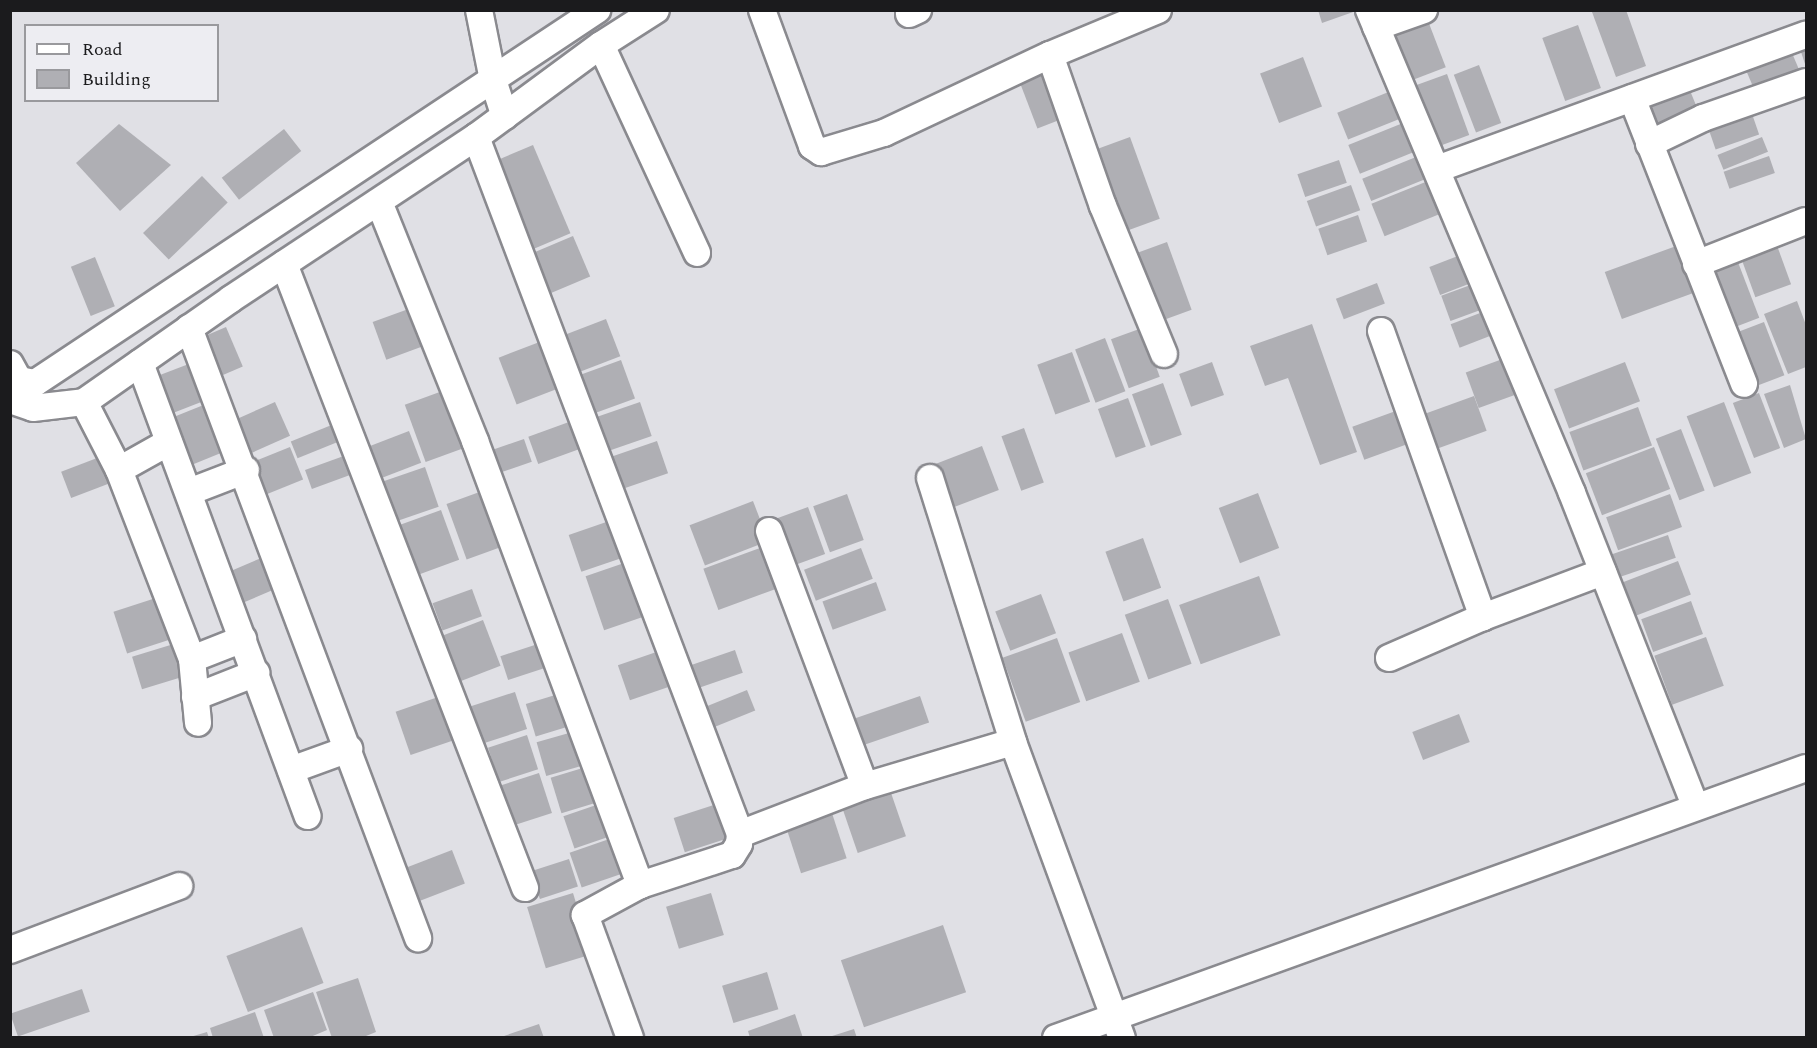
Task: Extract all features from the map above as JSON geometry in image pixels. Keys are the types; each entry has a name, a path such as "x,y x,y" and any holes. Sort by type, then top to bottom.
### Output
{"street":[{"path":"479,10 493,80 505,116"},
{"path":"14,405 35,383 597,10"},
{"path":"14,405 55,408 84,402 189,328 476,137 601,45 657,10"},
{"path":"762,10 812,146 820,152 884,133 1050,55 1116,19 1158,10"},
{"path":"1424,10 1373,19 1602,572 1695,806"},
{"path":"1437,170 1806,35"},
{"path":"601,45 698,253"},
{"path":"1050,55 1103,206 1164,354"},
{"path":"1649,144 1703,118 1806,82"},
{"path":"1632,98 1744,384"},
{"path":"476,137 740,834 737,850 728,857 640,885 588,912 584,917 630,1038"},
{"path":"379,202 475,441 640,885"},
{"path":"1696,264 1806,221"},
{"path":"284,264 525,888"},
{"path":"189,328 246,470 418,938"},
{"path":"1381,331 1483,616"},
{"path":"140,363 308,816"},
{"path":"10,364 19,380 35,383"},
{"path":"84,402 119,470 192,660 198,723"},
{"path":"119,470 169,442"},
{"path":"189,492 246,470"},
{"path":"930,478 1013,742 1117,1026"},
{"path":"769,531 865,786"},
{"path":"1389,658 1483,616 1602,572"},
{"path":"192,660 243,639"},
{"path":"195,697 256,673"},
{"path":"740,834 865,786 1013,742"},
{"path":"291,770 349,749"},
{"path":"1056,1038 1117,1026 1695,806 1806,768"},
{"path":"10,950 179,886"}],"building":[{"path":"1318,10 1356,10 1356,11 1322,23"},
{"path":"1626,10 1646,66 1616,77 1592,12"},
{"path":"1425,13 1446,67 1405,83 1384,29"},
{"path":"1578,25 1601,88 1565,101 1542,38"},
{"path":"1806,37 1806,67 1797,40"},
{"path":"1789,46 1801,74 1756,93 1744,65"},
{"path":"1303,57 1322,106 1279,123 1260,73"},
{"path":"1043,62 1065,118 1037,128 1016,72"},
{"path":"1479,65 1501,123 1476,133 1454,75"},
{"path":"1447,74 1469,135 1435,147 1413,86"},
{"path":"1687,83 1700,115 1656,133 1642,101"},
{"path":"1391,91 1402,118 1348,140 1337,113"},
{"path":"1750,108 1759,134 1716,149 1707,123"},
{"path":"1403,123 1415,152 1360,174 1348,145"},
{"path":"119,124 171,165 120,211 76,163"},
{"path":"284,129 301,151 239,200 222,178"},
{"path":"1130,137 1160,219 1122,232 1092,151"},
{"path":"1762,137 1768,152 1723,170 1717,155"},
{"path":"533,145 571,233 526,252 489,164"},
{"path":"1769,156 1775,173 1729,189 1724,172"},
{"path":"1416,157 1425,179 1371,201 1362,179"},
{"path":"1339,160 1347,183 1305,197 1297,174"},
{"path":"202,176 228,203 169,260 143,233"},
{"path":"1428,181 1441,213 1385,236 1371,204"},
{"path":"1351,185 1360,210 1316,226 1307,201"},
{"path":"1358,215 1367,241 1327,255 1318,229"},
{"path":"573,236 590,277 547,295 530,254"},
{"path":"1775,240 1791,284 1755,297 1739,253"},
{"path":"1167,242 1192,310 1159,322 1134,254"},
{"path":"1679,245 1696,292 1622,319 1605,272"},
{"path":"1463,254 1474,282 1440,295 1429,267"},
{"path":"95,257 115,306 91,316 71,267"},
{"path":"1736,257 1759,318 1725,331 1701,270"},
{"path":"1377,283 1385,304 1344,319 1336,299"},
{"path":"1476,283 1485,308 1450,321 1441,296"},
{"path":"1797,301 1806,325 1806,367 1788,374 1764,314"},
{"path":"414,307 428,345 386,360 373,322"},
{"path":"1488,310 1497,333 1460,348 1451,324"},
{"path":"606,319 620,356 577,373 563,335"},
{"path":"1764,322 1784,375 1752,388 1731,335"},
{"path":"1312,324 1357,452 1320,465 1288,378 1265,386 1250,346"},
{"path":"226,327 243,367 219,377 202,337"},
{"path":"1142,328 1160,377 1129,388 1111,339"},
{"path":"550,338 568,385 517,404 499,358"},
{"path":"1105,338 1125,391 1096,403 1075,349"},
{"path":"1072,352 1090,402 1055,414 1037,365"},
{"path":"1508,357 1521,393 1479,408 1466,372"},
{"path":"621,360 635,399 592,414 578,376"},
{"path":"194,362 208,399 171,414 157,376"},
{"path":"1212,362 1224,395 1191,407 1179,374"},
{"path":"1625,362 1640,401 1569,428 1554,389"},
{"path":"1163,383 1182,435 1151,446 1132,394"},
{"path":"1790,385 1806,439 1784,448 1764,394"},
{"path":"448,389 469,446 426,462 405,405"},
{"path":"1759,393 1780,448 1754,458 1733,403"},
{"path":"1474,396 1487,431 1432,451 1419,416"},
{"path":"1128,398 1146,447 1116,458 1098,409"},
{"path":"211,402 230,449 187,467 167,420"},
{"path":"275,402 290,436 248,455 233,421"},
{"path":"640,402 652,436 605,452 594,418"},
{"path":"1724,402 1751,473 1714,487 1687,416"},
{"path":"1638,407 1652,446 1583,470 1569,432"},
{"path":"1404,408 1416,441 1364,460 1352,427"},
{"path":"580,418 590,445 538,464 528,437"},
{"path":"339,422 346,439 298,458 291,441"},
{"path":"1024,428 1044,483 1021,491 1001,436"},
{"path":"1681,429 1705,491 1679,500 1656,439"},
{"path":"409,431 421,463 376,480 364,448"},
{"path":"524,439 532,462 488,477 481,454"},
{"path":"657,441 668,473 618,490 607,458"},
{"path":"982,446 999,490 950,509 933,465"},
{"path":"290,447 303,479 264,495 251,463"},
{"path":"1654,447 1670,489 1602,515 1586,473"},
{"path":"352,453 359,472 312,489 305,470"},
{"path":"105,455 115,481 71,498 61,472"},
{"path":"425,467 439,507 391,523 378,483"},
{"path":"485,490 505,545 467,559 446,504"},
{"path":"1258,493 1279,548 1240,563 1219,508"},
{"path":"847,494 864,540 830,552 813,506"},
{"path":"1670,494 1682,527 1618,550 1606,517"},
{"path":"753,501 768,541 705,566 690,525"},
{"path":"808,507 825,554 792,566 775,519"},
{"path":"441,510 459,560 412,577 394,527"},
{"path":"615,519 628,556 581,572 569,535"},
{"path":"1668,535 1676,558 1619,577 1611,555"},
{"path":"1143,538 1161,588 1124,601 1105,552"},
{"path":"771,544 786,585 718,610 703,569"},
{"path":"861,548 873,579 816,601 804,570"},
{"path":"273,553 286,584 235,606 221,575"},
{"path":"630,561 649,615 604,630 586,576"},
{"path":"1678,561 1691,595 1636,616 1623,582"},
{"path":"1259,576 1281,635 1201,664 1179,605"},
{"path":"876,582 886,610 833,630 822,601"},
{"path":"472,589 482,616 442,631 433,603"},
{"path":"1041,594 1056,633 1010,651 995,612"},
{"path":"162,596 176,638 127,654 113,612"},
{"path":"1168,599 1192,664 1148,680 1125,615"},
{"path":"1691,601 1703,634 1653,652 1641,619"},
{"path":"483,620 501,666 460,681 443,635"},
{"path":"1122,633 1140,682 1086,701 1068,652"},
{"path":"1706,637 1724,686 1672,705 1654,656"},
{"path":"1057,638 1080,702 1026,722 1002,658"},
{"path":"547,641 555,665 508,680 500,656"},
{"path":"177,643 187,676 142,689 132,657"},
{"path":"668,648 680,683 630,700 618,665"},
{"path":"735,650 743,673 696,689 688,666"},
{"path":"747,690 755,710 707,730 699,709"},
{"path":"515,692 527,729 481,744 469,707"},
{"path":"565,692 575,725 536,737 526,704"},
{"path":"441,696 456,739 411,755 396,712"},
{"path":"920,696 929,722 860,746 851,720"},
{"path":"1459,714 1470,742 1423,760 1412,732"},
{"path":"576,731 586,765 546,776 537,742"},
{"path":"527,735 538,769 499,782 488,748"},
{"path":"586,767 597,802 561,813 551,778"},
{"path":"539,773 552,813 510,827 497,787"},
{"path":"890,790 906,836 858,853 842,807"},
{"path":"726,801 737,835 685,852 674,818"},
{"path":"605,802 616,834 574,848 563,816"},
{"path":"830,807 847,858 801,873 784,822"},
{"path":"615,837 627,872 582,888 570,853"},
{"path":"452,850 465,884 412,904 399,870"},
{"path":"569,859 578,887 540,899 531,871"},
{"path":"573,893 592,954 546,968 527,907"},
{"path":"711,893 724,935 679,949 666,907"},
{"path":"943,925 966,992 864,1027 841,960"},
{"path":"302,927 324,983 248,1012 226,956"},
{"path":"767,972 778,1009 733,1023 722,986"},
{"path":"358,978 376,1032 361,1038 332,1038 316,992"},
{"path":"82,989 90,1012 18,1036 10,1014"},
{"path":"313,992 327,1030 308,1038 274,1038 264,1010"},
{"path":"255,1012 264,1038 213,1038 210,1028"},
{"path":"795,1014 803,1038 750,1038 748,1031"},
{"path":"539,1024 544,1038 501,1038 501,1037"},
{"path":"854,1029 857,1038 829,1038 829,1037"},
{"path":"207,1032 209,1038 190,1038 190,1037"}]}
